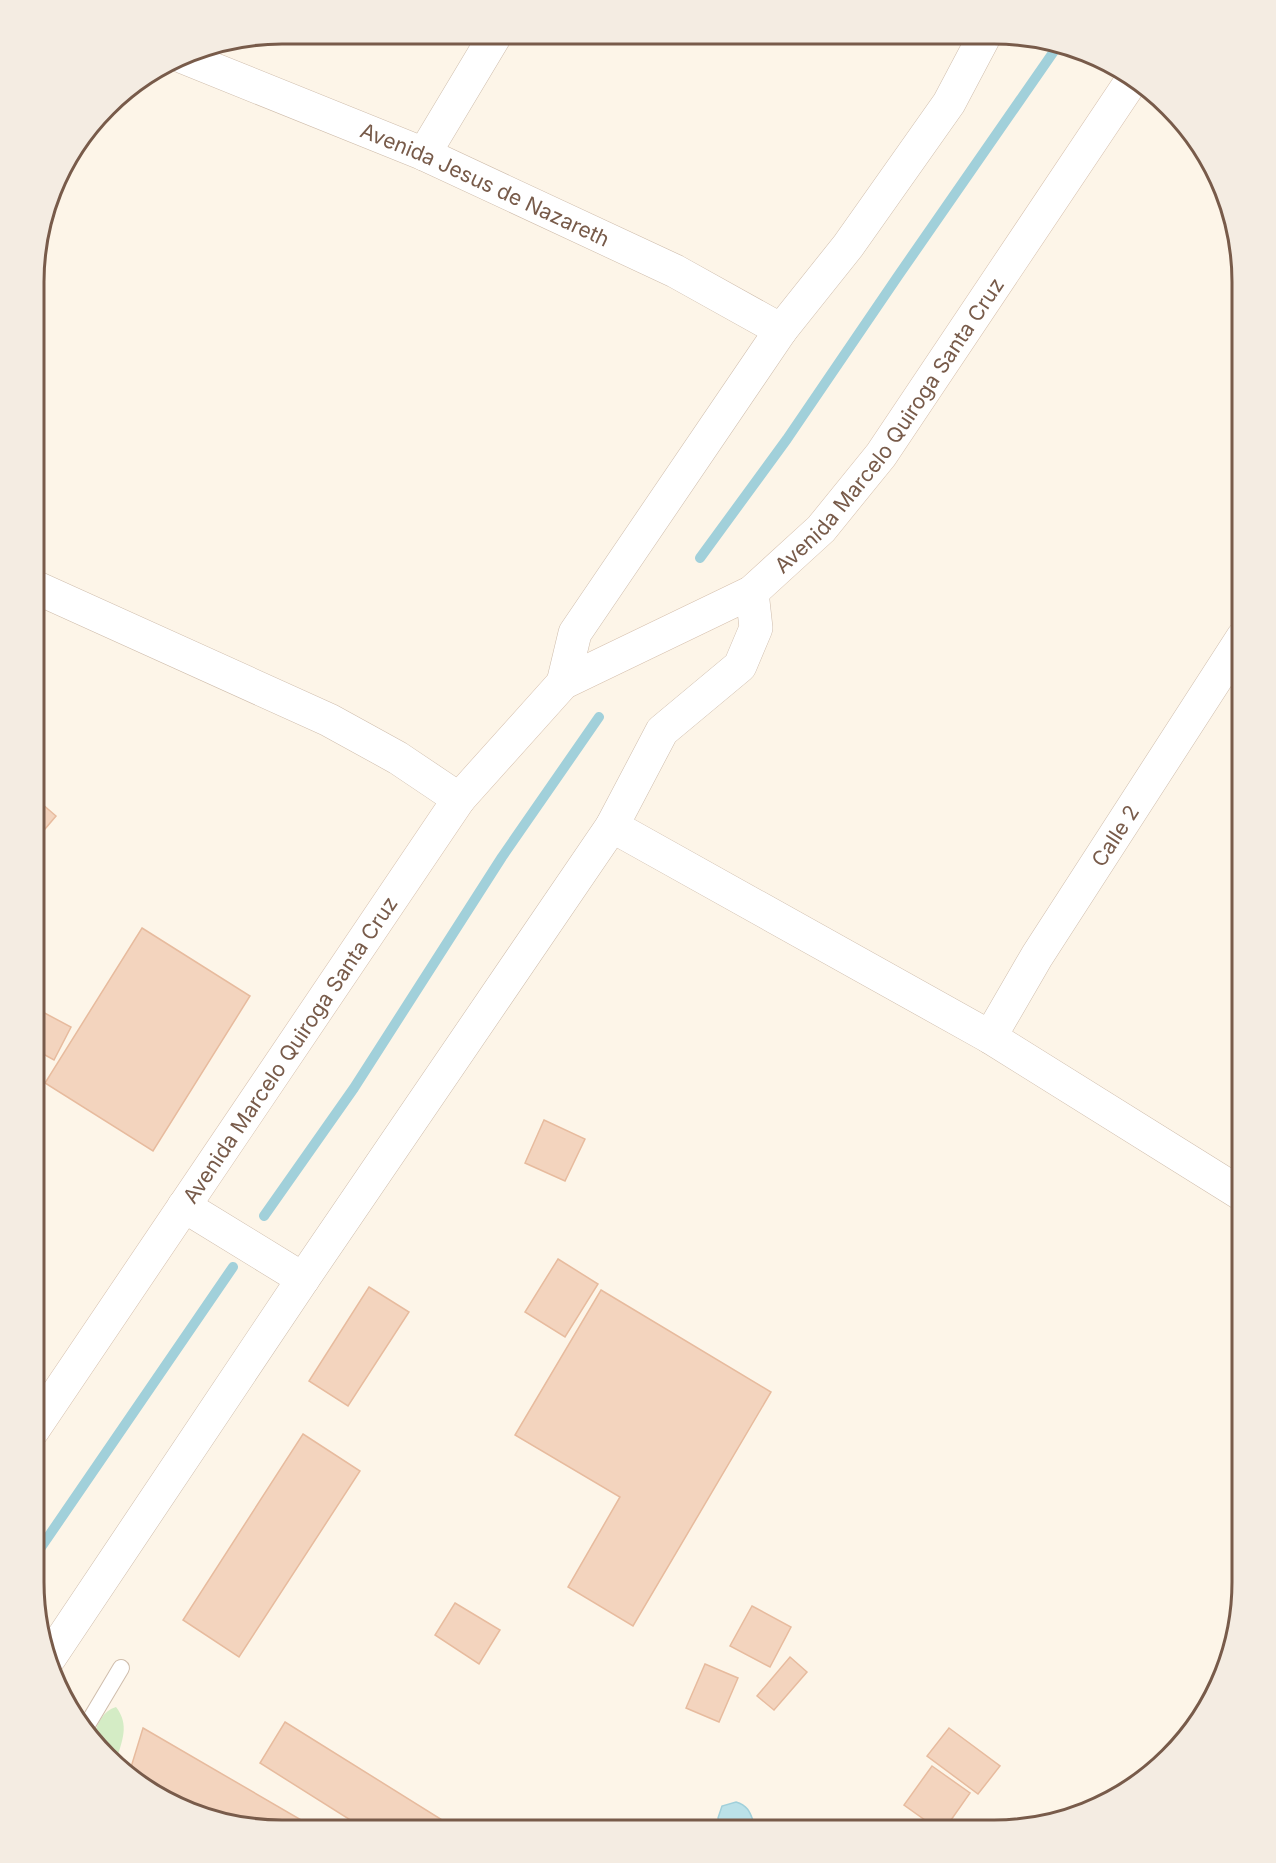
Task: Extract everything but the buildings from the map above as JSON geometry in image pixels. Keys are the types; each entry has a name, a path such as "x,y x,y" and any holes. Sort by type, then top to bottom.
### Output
{"street":[{"path":"424,154 490,44"},
{"name":"Avenida Marcelo Quiroga Santa Cruz","path":"563,683 575,633 782,330 848,246 949,103 980,44"},
{"name":"Avenida Jesus de Nazareth","path":"193,61 424,154 675,271 782,330"},
{"name":"Avenida Marcelo Quiroga Santa Cruz","path":"44,1414 459,799 563,683 752,592 821,529 881,455 1129,85"},
{"path":"44,590 329,720 398,758 459,799"},
{"path":"54,1651 303,1279 612,826 662,731 740,666 756,628 752,592"},
{"name":"Calle 2","path":"990,1037 1037,956 1232,654"},
{"path":"612,826 990,1037 1232,1188"},
{"path":"184,1206 303,1279"}],"lane":[{"path":"89,1721 121,1668"}],"green space":[{"path":"116,1707 123,1720 124,1733 118,1754 96,1729 108,1711"}],"water":[{"path":"736,1802 741,1804 748,1810 753,1820 718,1820 722,1806"}],"waterway":[{"path":"700,558 787,439 1054,51"},
{"path":"264,1216 354,1088 502,857 599,717"},
{"path":"44,1543 233,1267"}]}
